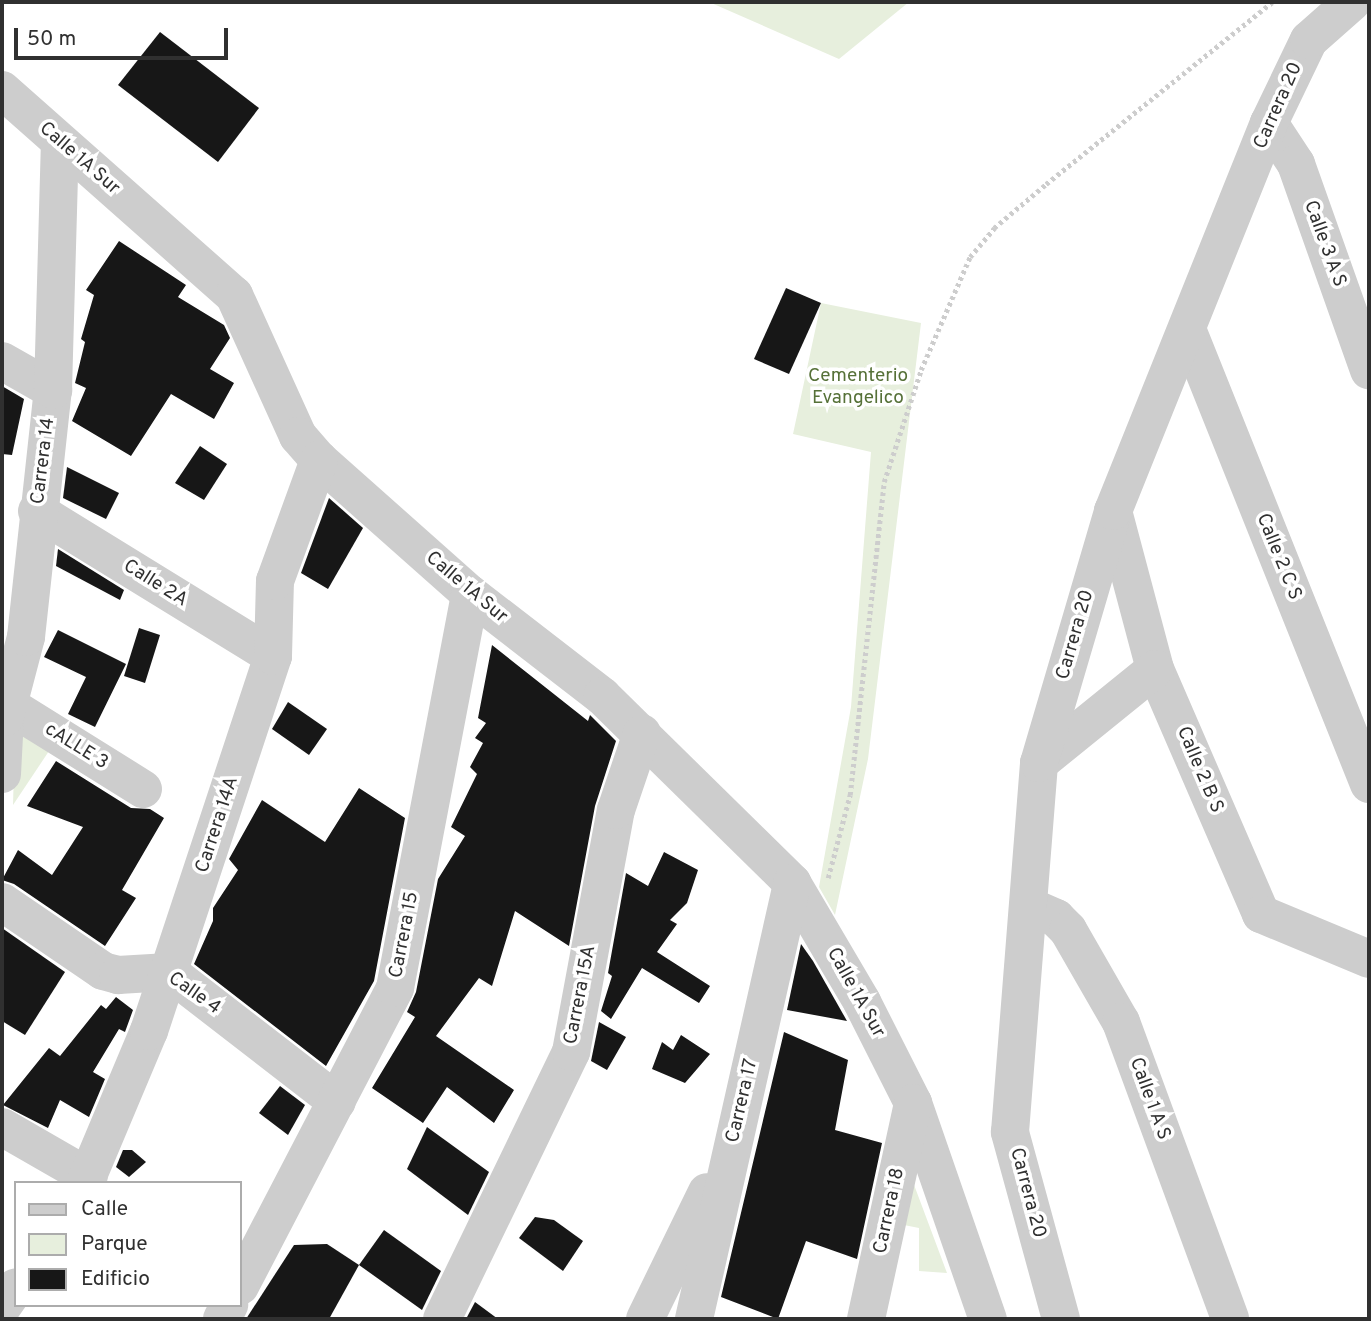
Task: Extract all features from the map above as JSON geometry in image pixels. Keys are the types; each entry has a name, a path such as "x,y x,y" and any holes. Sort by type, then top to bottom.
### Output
{"street":[{"name":"Carrera 20","path":"1061,1319 1010,1132 1039,763 1113,511 1269,123 1309,40 1352,2"},
{"name":"Calle 1A Sur","path":"2,89 60,144 234,295 298,436 319,460 470,594 642,733 798,894 862,1002 913,1103"},
{"name":"Calle 3 A S","path":"1269,123 1296,164 1369,370"},
{"name":"Carrera 14","path":"2,774 14,627 37,511 53,390 60,144"},
{"name":"Calle 2 C S","path":"1186,329 1369,785"},
{"path":"2,361 53,390"},
{"name":"Carrera 14A","path":"87,1180 169,972 273,656 275,581 319,460"},
{"name":"Calle 2A","path":"37,511 273,656"},
{"name":"Calle 2 B S","path":"1113,511 1155,669 1261,914 1367,955"},
{"name":"Carrera 15","path":"242,1282 395,988 470,594"},
{"path":"1039,763 1155,669"},
{"name":"cALLE 3","path":"8,705 143,789"},
{"name":"Carrera 15A","path":"442,1319 571,1052 616,810 642,733"},
{"name":"Carrera 17","path":"694,1319 735,1136 798,894"},
{"name":"Calle 4","path":"2,902 103,971 118,975 169,972 337,1102"},
{"name":"Calle 1 A S","path":"1029,906 1056,918 1069,930 1121,1022 1230,1319"},
{"path":"913,1103 988,1319"},
{"name":"Carrera 18","path":"866,1319 913,1103"},
{"path":"2,1127 87,1180"},
{"path":"645,1319 735,1136"},
{"path":"2,1307 14,1290"}],"path":[{"path":"798,894 827,881 834,865 850,795 884,482 921,370 970,257 994,228 1046,184 1272,2"}],"green space":[{"path":"709,2 909,2 839,59"},
{"name":"Cementerio Evangelico","path":"821,303 921,323 868,759 835,915 819,887 851,707 871,452 793,434"},
{"path":"17,717 53,745 13,805 14,769"},
{"path":"904,1158 947,1273 919,1271 919,1228 894,1223"}],"building":[{"path":"160,32 259,108 218,162 118,85"},
{"path":"119,241 186,285 178,297 224,325 230,338 210,369 234,383 214,419 171,394 131,456 72,421 86,388 75,383 85,342 81,339 94,295 86,290"},
{"path":"786,288 821,303 789,374 754,359"},
{"path":"2,386 24,399 12,455 2,454"},
{"path":"200,446 227,464 204,500 175,483"},
{"path":"67,467 119,493 106,519 63,498"},
{"path":"329,498 363,528 328,589 301,573"},
{"path":"58,549 124,590 120,600 56,566"},
{"path":"139,628 160,635 145,683 124,676"},
{"path":"58,630 126,664 95,727 68,714 86,677 44,657"},
{"path":"492,645 588,721 590,715 616,741 595,806 569,946 515,911 492,986 479,978 436,1036 514,1090 494,1123 447,1087 423,1123 372,1088 415,1017 407,1012 416,992 438,879 465,836 451,827 477,774 470,767 483,743 475,738 486,723 478,718"},
{"path":"288,702 327,729 309,755 272,729"},
{"path":"56,761 131,808 150,809 164,818 122,890 136,898 105,946 14,884 2,880 18,850 52,875 83,827 27,806"},
{"path":"359,788 405,818 374,981 326,1066 194,964 213,921 213,908 238,870 229,859 262,800 325,842"},
{"path":"664,852 698,870 687,903 670,920 677,924 657,952 710,986 699,1003 642,968 611,1019 601,1011 612,976 608,973 626,873 648,886"},
{"path":"2,928 65,972 25,1035 2,1021"},
{"path":"801,944 813,961 847,1021 787,1010"},
{"path":"116,997 133,1010 125,1032 119,1029 93,1072 105,1079 89,1117 60,1100 48,1128 3,1105 49,1048 60,1056 101,1005 106,1009"},
{"path":"599,1022 626,1037 607,1070 591,1061"},
{"path":"784,1032 848,1060 835,1130 882,1143 857,1259 806,1241 778,1319 721,1297"},
{"path":"681,1035 710,1054 685,1083 652,1069 662,1042 673,1050"},
{"path":"280,1086 305,1105 288,1135 259,1113"},
{"path":"427,1127 489,1172 468,1215 407,1169"},
{"path":"123,1150 132,1150 146,1162 129,1177 116,1167"},
{"path":"535,1217 554,1220 583,1241 563,1271 519,1238"},
{"path":"384,1230 441,1271 422,1310 359,1265"},
{"path":"327,1244 359,1265 329,1319 246,1319 294,1245"},
{"path":"475,1302 498,1319 466,1319"}]}
